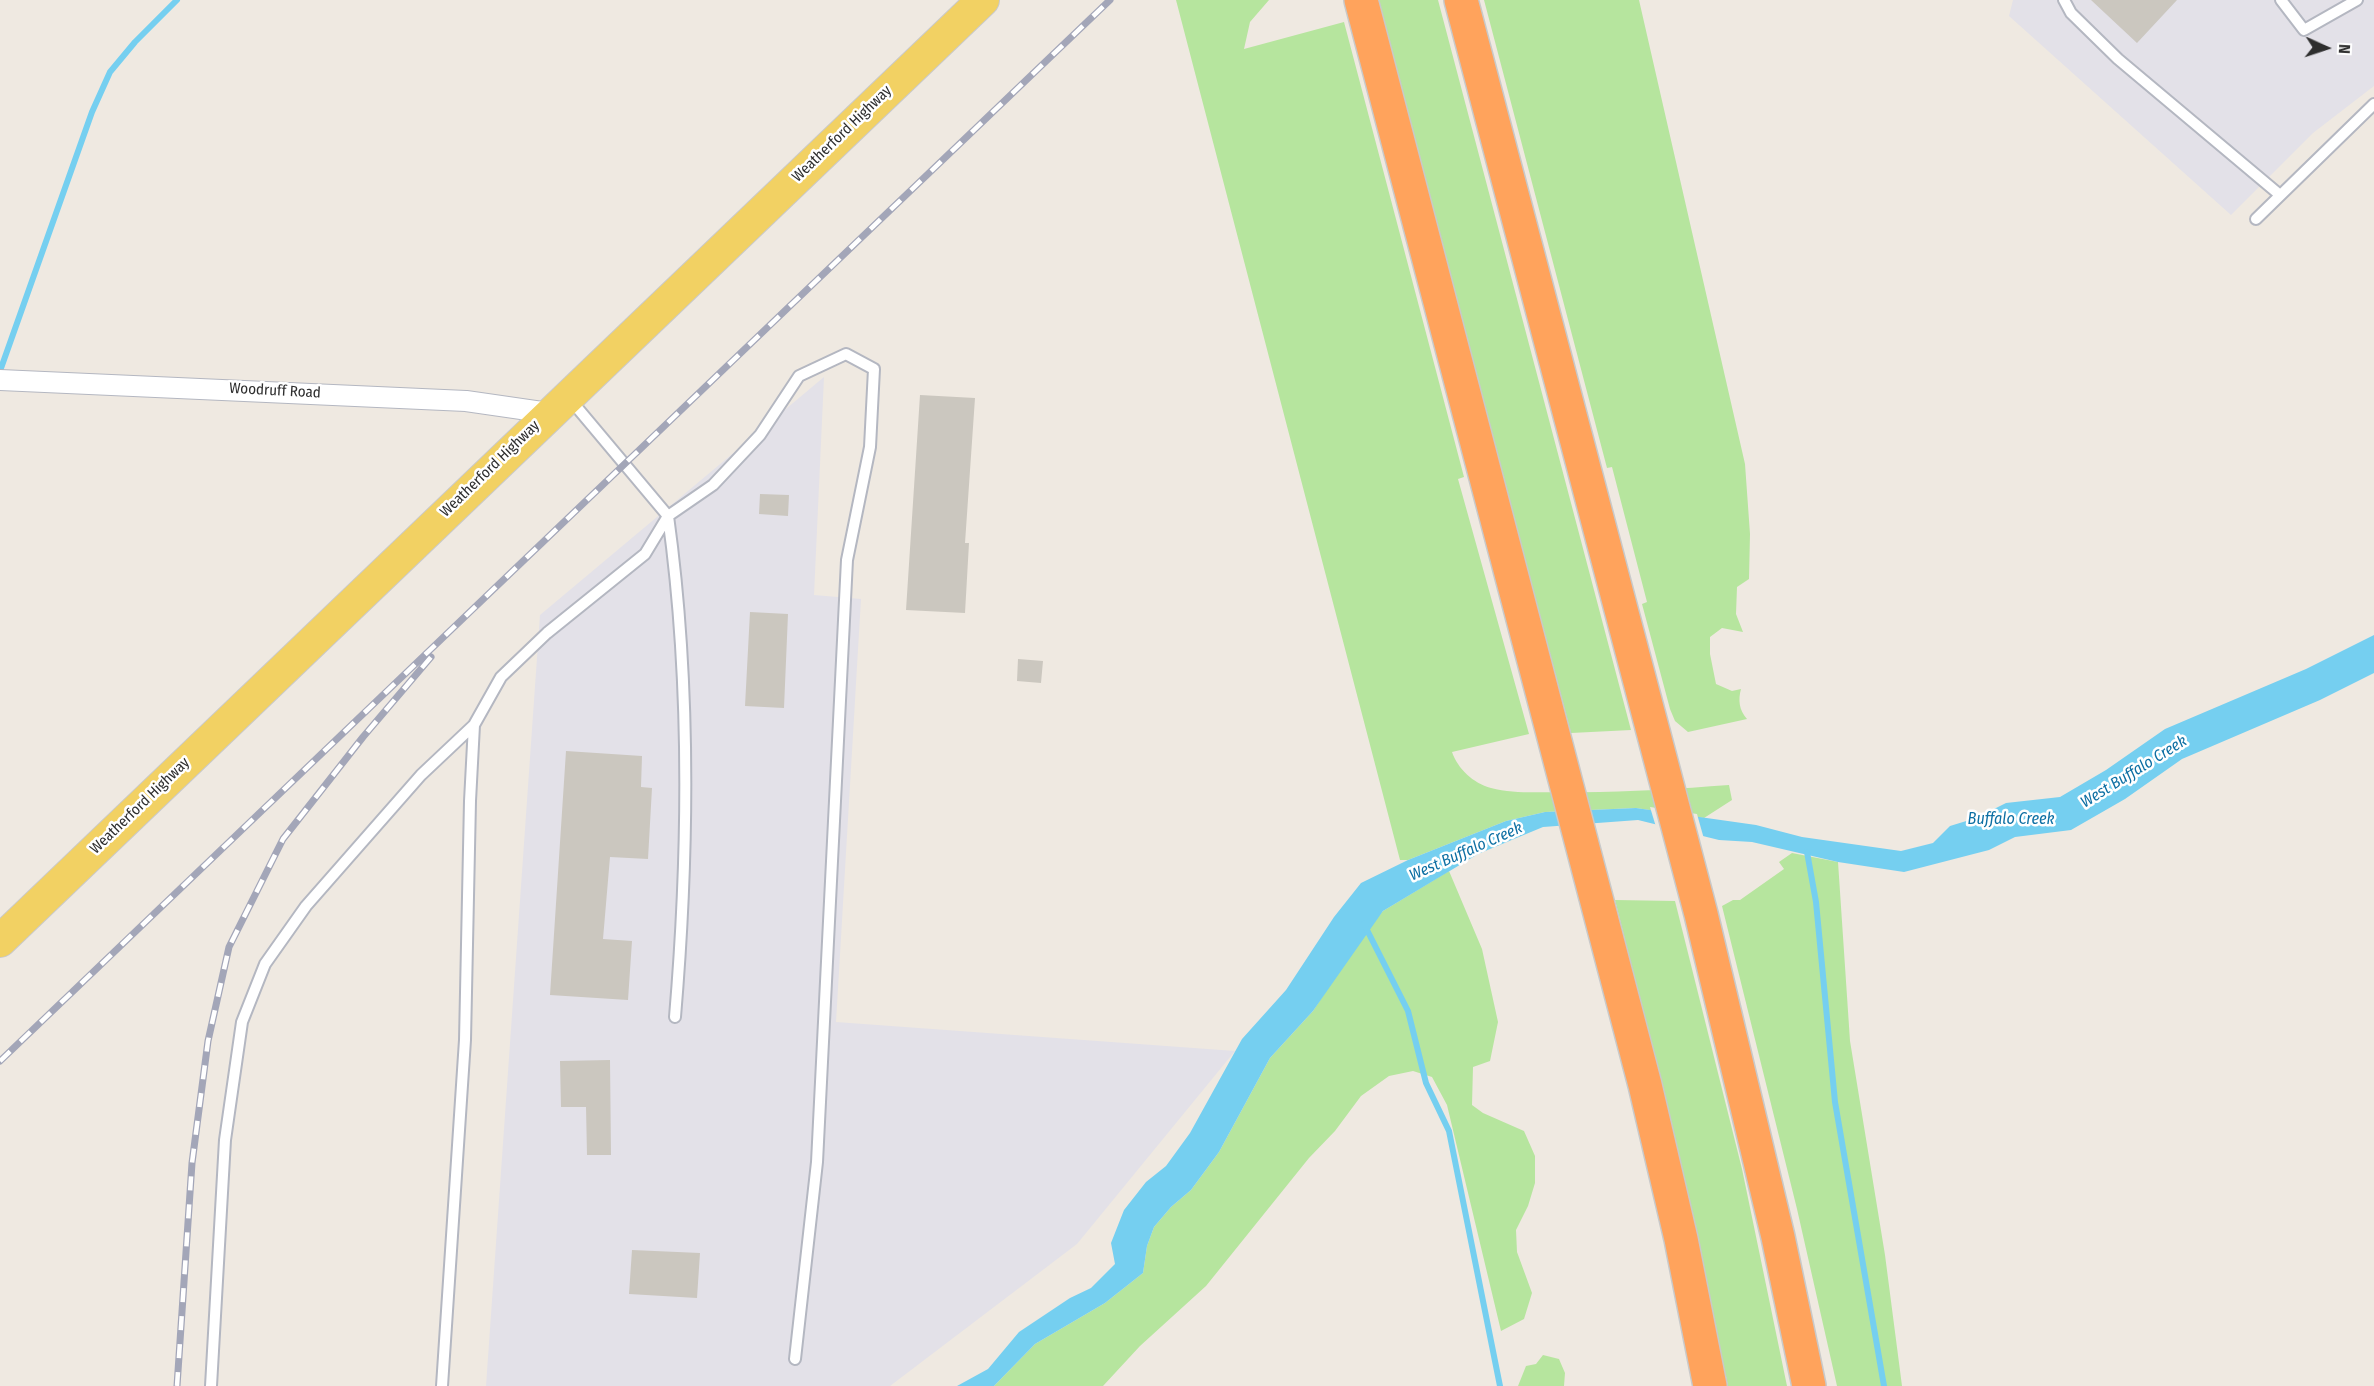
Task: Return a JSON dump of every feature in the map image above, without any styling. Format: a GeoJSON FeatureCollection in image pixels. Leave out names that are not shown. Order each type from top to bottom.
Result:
{"type":"FeatureCollection","features":[{"type":"Feature","properties":{"kind":"highway"},"geometry":{"type":"LineString","coordinates":[[1360,0],[1596,891],[1647,1096],[1710,1386]]}},
{"type":"Feature","properties":{"kind":"highway"},"geometry":{"type":"LineString","coordinates":[[1461,0],[1701,914],[1776,1226],[1809,1386]]}},
{"type":"Feature","properties":{"kind":"main road","name":"Weatherford Highway"},"geometry":{"type":"LineString","coordinates":[[0,941],[983,0]]}},
{"type":"Feature","properties":{"kind":"street","name":"Woodruff Road"},"geometry":{"type":"LineString","coordinates":[[0,380],[558,405]]}},
{"type":"Feature","properties":{"kind":"lane"},"geometry":{"type":"LineString","coordinates":[[2064,0],[2071,13],[2118,58],[2280,195]]}},
{"type":"Feature","properties":{"kind":"lane"},"geometry":{"type":"LineString","coordinates":[[2280,0],[2304,30],[2357,0]]}},
{"type":"Feature","properties":{"kind":"lane"},"geometry":{"type":"LineString","coordinates":[[2256,219],[2374,104]]}},
{"type":"Feature","properties":{"kind":"lane"},"geometry":{"type":"LineString","coordinates":[[211,1386],[225,1140],[243,1022],[265,964],[306,906],[421,775],[474,725],[501,677],[547,633],[645,554],[668,516],[713,485],[760,435],[799,376],[846,354],[874,369],[870,447],[847,560],[817,1162],[795,1359]]}},
{"type":"Feature","properties":{"kind":"lane"},"geometry":{"type":"LineString","coordinates":[[558,405],[668,516],[679,589],[685,737],[684,913],[675,1017]]}},
{"type":"Feature","properties":{"kind":"lane"},"geometry":{"type":"LineString","coordinates":[[442,1386],[465,1040],[470,801],[474,725]]}},
{"type":"Feature","properties":{"kind":"shaded area"},"geometry":{"type":"Polygon","coordinates":[[[2013,0],[2374,0],[2374,86],[2313,133],[2231,215],[2009,16],[2013,0]]]}},
{"type":"Feature","properties":{"kind":"shaded area"},"geometry":{"type":"Polygon","coordinates":[[[824,377],[814,595],[861,599],[836,1022],[1235,1051],[1077,1244],[890,1386],[486,1386],[540,615],[824,377]]]}},
{"type":"Feature","properties":{"kind":"green space"},"geometry":{"type":"Polygon","coordinates":[[[1176,0],[1269,0],[1250,22],[1244,49],[1344,22],[1464,477],[1458,479],[1529,734],[1452,752],[1458,764],[1478,783],[1509,791],[1605,792],[1729,785],[1732,800],[1704,818],[1636,808],[1545,812],[1506,821],[1408,860],[1400,860],[1176,0]]]}},
{"type":"Feature","properties":{"kind":"green space"},"geometry":{"type":"Polygon","coordinates":[[[1377,0],[1438,0],[1631,730],[1571,733],[1377,0]]]}},
{"type":"Feature","properties":{"kind":"green space"},"geometry":{"type":"Polygon","coordinates":[[[1484,0],[1639,0],[1745,464],[1750,534],[1749,579],[1737,587],[1736,614],[1743,632],[1722,628],[1710,637],[1710,654],[1716,684],[1732,691],[1741,689],[1740,705],[1747,719],[1688,732],[1675,721],[1670,709],[1642,604],[1647,602],[1612,467],[1607,468],[1484,0]]]}},
{"type":"Feature","properties":{"kind":"green space"},"geometry":{"type":"Polygon","coordinates":[[[1792,853],[1838,862],[1850,1041],[1885,1255],[1902,1386],[1837,1386],[1797,1209],[1722,906],[1733,900],[1740,900],[1784,869],[1779,862],[1792,853]]]}},
{"type":"Feature","properties":{"kind":"green space"},"geometry":{"type":"Polygon","coordinates":[[[1449,871],[1482,949],[1498,1022],[1490,1061],[1473,1067],[1472,1105],[1483,1113],[1524,1131],[1535,1156],[1535,1183],[1528,1206],[1516,1230],[1517,1252],[1532,1293],[1524,1319],[1501,1331],[1447,1105],[1432,1077],[1413,1071],[1389,1076],[1361,1096],[1335,1131],[1309,1158],[1206,1286],[1140,1346],[1103,1386],[994,1386],[1035,1344],[1105,1303],[1143,1273],[1147,1246],[1154,1227],[1171,1207],[1191,1190],[1219,1152],[1270,1058],[1313,1011],[1361,937],[1383,911],[1449,871]]]}},
{"type":"Feature","properties":{"kind":"green space"},"geometry":{"type":"Polygon","coordinates":[[[1615,900],[1675,901],[1742,1169],[1787,1386],[1728,1386],[1670,1119],[1615,900]]]}},
{"type":"Feature","properties":{"kind":"green space"},"geometry":{"type":"Polygon","coordinates":[[[1543,1355],[1559,1359],[1565,1373],[1564,1386],[1518,1386],[1526,1366],[1536,1364],[1543,1355]]]}},
{"type":"Feature","properties":{"kind":"water","name":"Buffalo Creek"},"geometry":{"type":"Polygon","coordinates":[[[2374,635],[2374,673],[2320,700],[2182,759],[2125,799],[2071,830],[2015,837],[1989,850],[1904,872],[1838,862],[1752,842],[1719,840],[1638,820],[1543,827],[1478,854],[1383,911],[1313,1011],[1270,1058],[1219,1152],[1191,1190],[1171,1207],[1154,1227],[1147,1246],[1143,1273],[1105,1303],[1035,1344],[994,1386],[957,1386],[988,1369],[1019,1332],[1070,1298],[1091,1288],[1115,1264],[1111,1243],[1124,1210],[1146,1182],[1166,1166],[1190,1133],[1242,1039],[1286,990],[1334,917],[1361,883],[1408,860],[1506,821],[1545,812],[1636,808],[1756,825],[1802,837],[1901,851],[1933,843],[1950,826],[1976,818],[2006,803],[2060,797],[2106,770],[2165,729],[2306,669],[2374,635]]]}},
{"type":"Feature","properties":{"kind":"pier"},"geometry":{"type":"Polygon","coordinates":[[[1650,807],[1697,814],[1704,839],[1656,827],[1650,807]]]}},
{"type":"Feature","properties":{"kind":"building"},"geometry":{"type":"Polygon","coordinates":[[[2091,0],[2177,0],[2137,43],[2091,0]]]}},
{"type":"Feature","properties":{"kind":"building"},"geometry":{"type":"Polygon","coordinates":[[[920,395],[975,398],[965,543],[969,543],[965,613],[906,610],[920,395]]]}},
{"type":"Feature","properties":{"kind":"building"},"geometry":{"type":"Polygon","coordinates":[[[760,494],[789,495],[788,516],[759,514],[760,494]]]}},
{"type":"Feature","properties":{"kind":"building"},"geometry":{"type":"Polygon","coordinates":[[[750,612],[788,614],[784,708],[745,706],[750,612]]]}},
{"type":"Feature","properties":{"kind":"building"},"geometry":{"type":"Polygon","coordinates":[[[1018,659],[1043,661],[1041,683],[1017,681],[1018,659]]]}},
{"type":"Feature","properties":{"kind":"building"},"geometry":{"type":"Polygon","coordinates":[[[566,751],[642,756],[641,787],[652,788],[648,859],[610,857],[603,939],[632,941],[628,1000],[550,995],[566,751]]]}},
{"type":"Feature","properties":{"kind":"building"},"geometry":{"type":"Polygon","coordinates":[[[610,1060],[611,1155],[587,1155],[586,1107],[561,1107],[560,1061],[610,1060]]]}},
{"type":"Feature","properties":{"kind":"building"},"geometry":{"type":"Polygon","coordinates":[[[632,1250],[700,1253],[697,1298],[629,1294],[632,1250]]]}},
{"type":"Feature","properties":{"kind":"waterway"},"geometry":{"type":"LineString","coordinates":[[0,371],[92,112],[110,72],[135,42],[177,0]]}},
{"type":"Feature","properties":{"kind":"waterway"},"geometry":{"type":"LineString","coordinates":[[1807,852],[1816,902],[1835,1102],[1884,1386]]}},
{"type":"Feature","properties":{"kind":"waterway"},"geometry":{"type":"LineString","coordinates":[[1364,924],[1408,1011],[1426,1083],[1449,1131],[1500,1386]]}},
{"type":"Feature","properties":{"kind":"railway"},"geometry":{"type":"LineString","coordinates":[[0,1061],[1110,0]]}},
{"type":"Feature","properties":{"kind":"railway"},"geometry":{"type":"LineString","coordinates":[[177,1386],[192,1163],[208,1041],[229,947],[283,839],[363,737],[431,657]]}},
{"type":"Feature","properties":{"kind":"water label","name":"West Buffalo Creek"},"geometry":{"type":"Point","coordinates":[2134,772]}},
{"type":"Feature","properties":{"kind":"water label","name":"West Buffalo Creek"},"geometry":{"type":"Point","coordinates":[1466,852]}}]}
